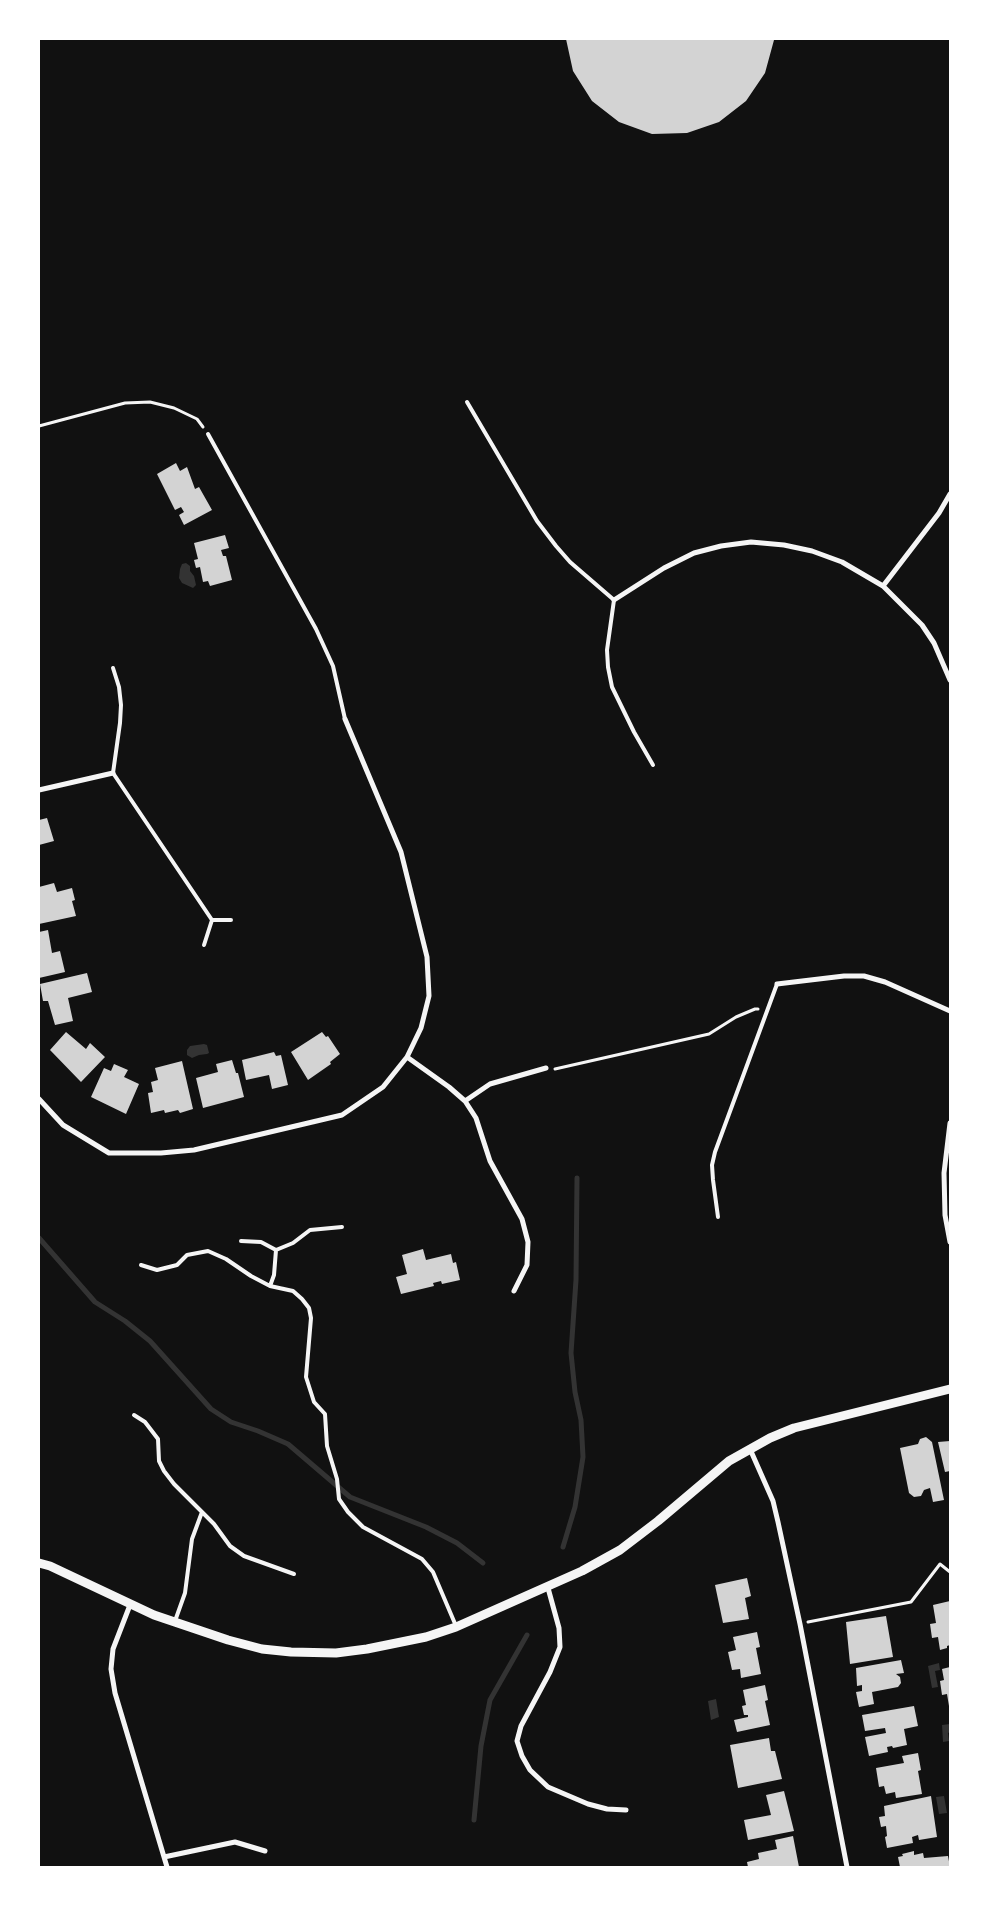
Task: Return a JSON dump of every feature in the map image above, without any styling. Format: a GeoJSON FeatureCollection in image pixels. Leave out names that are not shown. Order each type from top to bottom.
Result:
{"type":"FeatureCollection","features":[{"type":"Feature","properties":{"kind":"street"},"geometry":{"type":"LineString","coordinates":[[883,586],[939,513],[950,494]]}},
{"type":"Feature","properties":{"kind":"street"},"geometry":{"type":"LineString","coordinates":[[614,600],[664,568],[694,553],[721,546],[751,542],[784,545],[812,551],[842,562],[883,586],[926,631],[934,643],[950,680]]}},
{"type":"Feature","properties":{"kind":"street"},"geometry":{"type":"LineString","coordinates":[[39,1099],[62,1125],[109,1153],[160,1153],[194,1150],[342,1115],[383,1088],[407,1057],[422,1028],[429,996],[427,957],[401,852],[345,719]]}},
{"type":"Feature","properties":{"kind":"street"},"geometry":{"type":"LineString","coordinates":[[39,790],[113,773]]}},
{"type":"Feature","properties":{"kind":"street"},"geometry":{"type":"LineString","coordinates":[[776,984],[844,976],[864,976],[885,982],[950,1012]]}},
{"type":"Feature","properties":{"kind":"street"},"geometry":{"type":"LineString","coordinates":[[407,1057],[465,1101],[476,1118],[490,1161],[522,1219],[528,1242],[526,1265],[514,1291]]}},
{"type":"Feature","properties":{"kind":"street"},"geometry":{"type":"LineString","coordinates":[[465,1101],[490,1084],[546,1068]]}},
{"type":"Feature","properties":{"kind":"street"},"geometry":{"type":"LineString","coordinates":[[950,1122],[944,1173],[946,1215],[950,1242]]}},
{"type":"Feature","properties":{"kind":"street"},"geometry":{"type":"LineString","coordinates":[[39,1563],[50,1566],[130,1605],[175,1623],[262,1649],[314,1654],[367,1649],[426,1637],[456,1628],[548,1588],[620,1550],[658,1522],[728,1461],[770,1438],[794,1428],[950,1389]]}},
{"type":"Feature","properties":{"kind":"street"},"geometry":{"type":"LineString","coordinates":[[750,1449],[773,1501],[800,1624],[847,1867]]}},
{"type":"Feature","properties":{"kind":"street"},"geometry":{"type":"LineString","coordinates":[[548,1588],[559,1628],[560,1646],[550,1672],[521,1726],[517,1741],[522,1756],[530,1770],[548,1787],[588,1804],[607,1809],[626,1810]]}},
{"type":"Feature","properties":{"kind":"street"},"geometry":{"type":"LineString","coordinates":[[130,1605],[113,1649],[111,1670],[115,1693],[167,1867]]}},
{"type":"Feature","properties":{"kind":"street"},"geometry":{"type":"LineString","coordinates":[[164,1857],[235,1842],[265,1851]]}},
{"type":"Feature","properties":{"kind":"lane"},"geometry":{"type":"LineString","coordinates":[[467,402],[537,521],[570,562],[614,600],[607,650],[612,687],[653,765]]}},
{"type":"Feature","properties":{"kind":"lane"},"geometry":{"type":"LineString","coordinates":[[208,434],[316,629],[333,666],[345,719]]}},
{"type":"Feature","properties":{"kind":"lane"},"geometry":{"type":"LineString","coordinates":[[113,668],[119,687],[121,705],[113,773],[212,920]]}},
{"type":"Feature","properties":{"kind":"lane"},"geometry":{"type":"LineString","coordinates":[[212,920],[232,920]]}},
{"type":"Feature","properties":{"kind":"lane"},"geometry":{"type":"LineString","coordinates":[[204,945],[212,920]]}},
{"type":"Feature","properties":{"kind":"lane"},"geometry":{"type":"LineString","coordinates":[[718,1218],[712,1165],[715,1152],[776,984]]}},
{"type":"Feature","properties":{"kind":"lane"},"geometry":{"type":"LineString","coordinates":[[276,1250],[293,1243],[310,1230],[342,1227]]}},
{"type":"Feature","properties":{"kind":"lane"},"geometry":{"type":"LineString","coordinates":[[241,1241],[261,1242],[276,1250]]}},
{"type":"Feature","properties":{"kind":"lane"},"geometry":{"type":"LineString","coordinates":[[270,1286],[274,1276],[276,1250]]}},
{"type":"Feature","properties":{"kind":"lane"},"geometry":{"type":"LineString","coordinates":[[140,1265],[157,1270],[177,1265],[187,1255],[208,1251],[221,1256],[270,1286],[293,1291],[302,1299],[309,1308],[311,1318],[306,1377],[314,1402],[324,1414],[327,1446],[337,1479],[340,1499],[348,1512],[363,1527],[422,1559],[433,1572],[456,1628]]}},
{"type":"Feature","properties":{"kind":"lane"},"geometry":{"type":"LineString","coordinates":[[134,1415],[145,1422],[158,1439],[159,1460],[164,1471],[214,1524],[230,1546],[244,1556],[294,1574]]}},
{"type":"Feature","properties":{"kind":"lane"},"geometry":{"type":"LineString","coordinates":[[175,1623],[185,1593],[192,1539],[202,1512]]}},
{"type":"Feature","properties":{"kind":"path"},"geometry":{"type":"LineString","coordinates":[[39,426],[126,403],[150,402],[174,408],[197,419],[208,434]]}},
{"type":"Feature","properties":{"kind":"path"},"geometry":{"type":"LineString","coordinates":[[546,1068],[559,1069],[709,1034],[755,1008],[766,1010]]}},
{"type":"Feature","properties":{"kind":"path"},"geometry":{"type":"LineString","coordinates":[[800,1624],[911,1602],[940,1564],[950,1572]]}},
{"type":"Feature","properties":{"kind":"shaded area"},"geometry":{"type":"Polygon","coordinates":[[[186,563],[190,566],[190,571],[194,576],[196,585],[193,588],[182,583],[179,578],[182,564],[186,563]]]}},
{"type":"Feature","properties":{"kind":"shaded area"},"geometry":{"type":"Polygon","coordinates":[[[207,1045],[209,1053],[192,1058],[187,1055],[187,1050],[190,1046],[207,1045]]]}},
{"type":"Feature","properties":{"kind":"shaded area"},"geometry":{"type":"Polygon","coordinates":[[[939,1663],[940,1670],[935,1671],[938,1687],[932,1688],[928,1666],[939,1663]]]}},
{"type":"Feature","properties":{"kind":"shaded area"},"geometry":{"type":"Polygon","coordinates":[[[716,1699],[719,1717],[711,1720],[708,1701],[716,1699]]]}},
{"type":"Feature","properties":{"kind":"shaded area"},"geometry":{"type":"Polygon","coordinates":[[[950,1724],[949,1741],[943,1742],[942,1725],[950,1724]]]}},
{"type":"Feature","properties":{"kind":"shaded area"},"geometry":{"type":"Polygon","coordinates":[[[944,1796],[947,1813],[939,1814],[936,1797],[944,1796]]]}},
{"type":"Feature","properties":{"kind":"building"},"geometry":{"type":"Polygon","coordinates":[[[566,39],[774,40],[765,73],[746,101],[719,122],[687,133],[652,134],[619,122],[592,101],[573,71],[566,39]]]}},
{"type":"Feature","properties":{"kind":"building"},"geometry":{"type":"Polygon","coordinates":[[[176,463],[180,471],[187,467],[195,489],[199,487],[212,510],[184,525],[179,515],[184,512],[181,507],[175,510],[157,474],[176,463]]]}},
{"type":"Feature","properties":{"kind":"building"},"geometry":{"type":"Polygon","coordinates":[[[225,535],[229,548],[221,550],[223,556],[226,556],[232,580],[210,586],[208,581],[203,582],[200,567],[196,568],[194,560],[198,559],[194,543],[225,535]]]}},
{"type":"Feature","properties":{"kind":"building"},"geometry":{"type":"Polygon","coordinates":[[[47,818],[54,841],[39,845],[39,820],[47,818]]]}},
{"type":"Feature","properties":{"kind":"building"},"geometry":{"type":"Polygon","coordinates":[[[54,883],[57,892],[72,888],[75,900],[72,901],[76,916],[39,924],[39,887],[54,883]]]}},
{"type":"Feature","properties":{"kind":"building"},"geometry":{"type":"Polygon","coordinates":[[[48,930],[52,953],[60,951],[65,972],[39,978],[39,932],[48,930]]]}},
{"type":"Feature","properties":{"kind":"building"},"geometry":{"type":"Polygon","coordinates":[[[87,973],[92,992],[68,998],[73,1021],[55,1025],[48,1001],[43,1001],[40,984],[87,973]]]}},
{"type":"Feature","properties":{"kind":"building"},"geometry":{"type":"Polygon","coordinates":[[[66,1032],[86,1049],[90,1043],[105,1057],[81,1082],[50,1050],[66,1032]]]}},
{"type":"Feature","properties":{"kind":"building"},"geometry":{"type":"Polygon","coordinates":[[[322,1032],[326,1037],[328,1036],[340,1054],[330,1062],[331,1064],[308,1080],[291,1052],[322,1032]]]}},
{"type":"Feature","properties":{"kind":"building"},"geometry":{"type":"Polygon","coordinates":[[[274,1052],[276,1056],[281,1055],[288,1085],[272,1089],[269,1075],[246,1080],[242,1060],[274,1052]]]}},
{"type":"Feature","properties":{"kind":"building"},"geometry":{"type":"Polygon","coordinates":[[[232,1060],[236,1073],[238,1073],[244,1097],[203,1108],[196,1078],[218,1072],[216,1064],[232,1060]]]}},
{"type":"Feature","properties":{"kind":"building"},"geometry":{"type":"Polygon","coordinates":[[[182,1061],[193,1109],[180,1113],[178,1110],[165,1113],[164,1110],[151,1113],[148,1093],[153,1092],[151,1082],[158,1080],[155,1068],[182,1061]]]}},
{"type":"Feature","properties":{"kind":"building"},"geometry":{"type":"Polygon","coordinates":[[[114,1064],[128,1070],[124,1077],[139,1084],[126,1114],[91,1097],[104,1068],[111,1071],[114,1064]]]}},
{"type":"Feature","properties":{"kind":"building"},"geometry":{"type":"Polygon","coordinates":[[[423,1249],[426,1260],[451,1254],[453,1263],[456,1262],[460,1280],[442,1284],[441,1281],[433,1283],[434,1286],[401,1294],[396,1277],[407,1274],[402,1255],[423,1249]]]}},
{"type":"Feature","properties":{"kind":"building"},"geometry":{"type":"Polygon","coordinates":[[[926,1437],[932,1442],[944,1500],[933,1502],[930,1488],[924,1490],[921,1496],[914,1497],[909,1493],[900,1448],[918,1444],[920,1439],[926,1437]]]}},
{"type":"Feature","properties":{"kind":"building"},"geometry":{"type":"Polygon","coordinates":[[[950,1441],[950,1471],[945,1472],[938,1442],[950,1441]]]}},
{"type":"Feature","properties":{"kind":"building"},"geometry":{"type":"Polygon","coordinates":[[[747,1578],[751,1596],[745,1598],[749,1619],[723,1623],[715,1585],[747,1578]]]}},
{"type":"Feature","properties":{"kind":"building"},"geometry":{"type":"Polygon","coordinates":[[[950,1601],[950,1645],[940,1650],[938,1637],[932,1638],[930,1624],[936,1623],[933,1605],[950,1601]]]}},
{"type":"Feature","properties":{"kind":"building"},"geometry":{"type":"Polygon","coordinates":[[[886,1616],[893,1657],[850,1664],[846,1622],[886,1616]]]}},
{"type":"Feature","properties":{"kind":"building"},"geometry":{"type":"Polygon","coordinates":[[[757,1632],[760,1647],[756,1648],[761,1674],[741,1678],[740,1669],[732,1670],[728,1652],[736,1650],[733,1637],[757,1632]]]}},
{"type":"Feature","properties":{"kind":"building"},"geometry":{"type":"Polygon","coordinates":[[[901,1660],[904,1673],[896,1674],[900,1677],[901,1683],[898,1687],[872,1692],[874,1704],[859,1707],[856,1692],[862,1691],[862,1685],[857,1686],[856,1668],[901,1660]]]}},
{"type":"Feature","properties":{"kind":"building"},"geometry":{"type":"Polygon","coordinates":[[[950,1667],[949,1706],[947,1694],[942,1695],[940,1681],[944,1680],[942,1669],[950,1667]]]}},
{"type":"Feature","properties":{"kind":"building"},"geometry":{"type":"Polygon","coordinates":[[[765,1685],[768,1700],[765,1701],[770,1725],[737,1732],[734,1720],[748,1717],[748,1715],[744,1715],[742,1706],[746,1705],[743,1690],[765,1685]]]}},
{"type":"Feature","properties":{"kind":"building"},"geometry":{"type":"Polygon","coordinates":[[[914,1706],[918,1726],[904,1729],[907,1745],[893,1748],[892,1746],[887,1747],[888,1752],[869,1756],[865,1737],[886,1733],[885,1728],[865,1731],[862,1715],[914,1706]]]}},
{"type":"Feature","properties":{"kind":"building"},"geometry":{"type":"Polygon","coordinates":[[[769,1738],[771,1751],[775,1751],[782,1779],[738,1788],[730,1745],[769,1738]]]}},
{"type":"Feature","properties":{"kind":"building"},"geometry":{"type":"Polygon","coordinates":[[[918,1753],[921,1770],[918,1771],[922,1794],[896,1798],[895,1792],[886,1794],[884,1786],[879,1787],[876,1768],[904,1763],[902,1756],[918,1753]]]}},
{"type":"Feature","properties":{"kind":"building"},"geometry":{"type":"Polygon","coordinates":[[[784,1791],[794,1831],[748,1840],[744,1820],[771,1815],[766,1795],[784,1791]]]}},
{"type":"Feature","properties":{"kind":"building"},"geometry":{"type":"Polygon","coordinates":[[[931,1796],[937,1837],[919,1840],[918,1835],[912,1837],[913,1843],[887,1848],[886,1826],[881,1827],[879,1817],[885,1816],[884,1806],[931,1796]]]}},
{"type":"Feature","properties":{"kind":"building"},"geometry":{"type":"Polygon","coordinates":[[[793,1836],[799,1867],[748,1867],[747,1862],[759,1859],[758,1853],[777,1849],[775,1840],[793,1836]]]}},
{"type":"Feature","properties":{"kind":"building"},"geometry":{"type":"Polygon","coordinates":[[[914,1851],[914,1855],[923,1853],[924,1858],[948,1856],[950,1867],[900,1867],[898,1857],[914,1851]]]}},
{"type":"Feature","properties":{"kind":"waterway"},"geometry":{"type":"LineString","coordinates":[[563,1547],[575,1507],[583,1457],[581,1420],[575,1392],[571,1353],[576,1280],[577,1178]]}},
{"type":"Feature","properties":{"kind":"waterway"},"geometry":{"type":"LineString","coordinates":[[39,1238],[95,1302],[125,1321],[150,1341],[211,1409],[231,1422],[288,1444],[350,1497],[426,1527],[457,1543],[483,1563]]}},
{"type":"Feature","properties":{"kind":"waterway"},"geometry":{"type":"LineString","coordinates":[[474,1820],[481,1746],[490,1700],[527,1635]]}}]}
